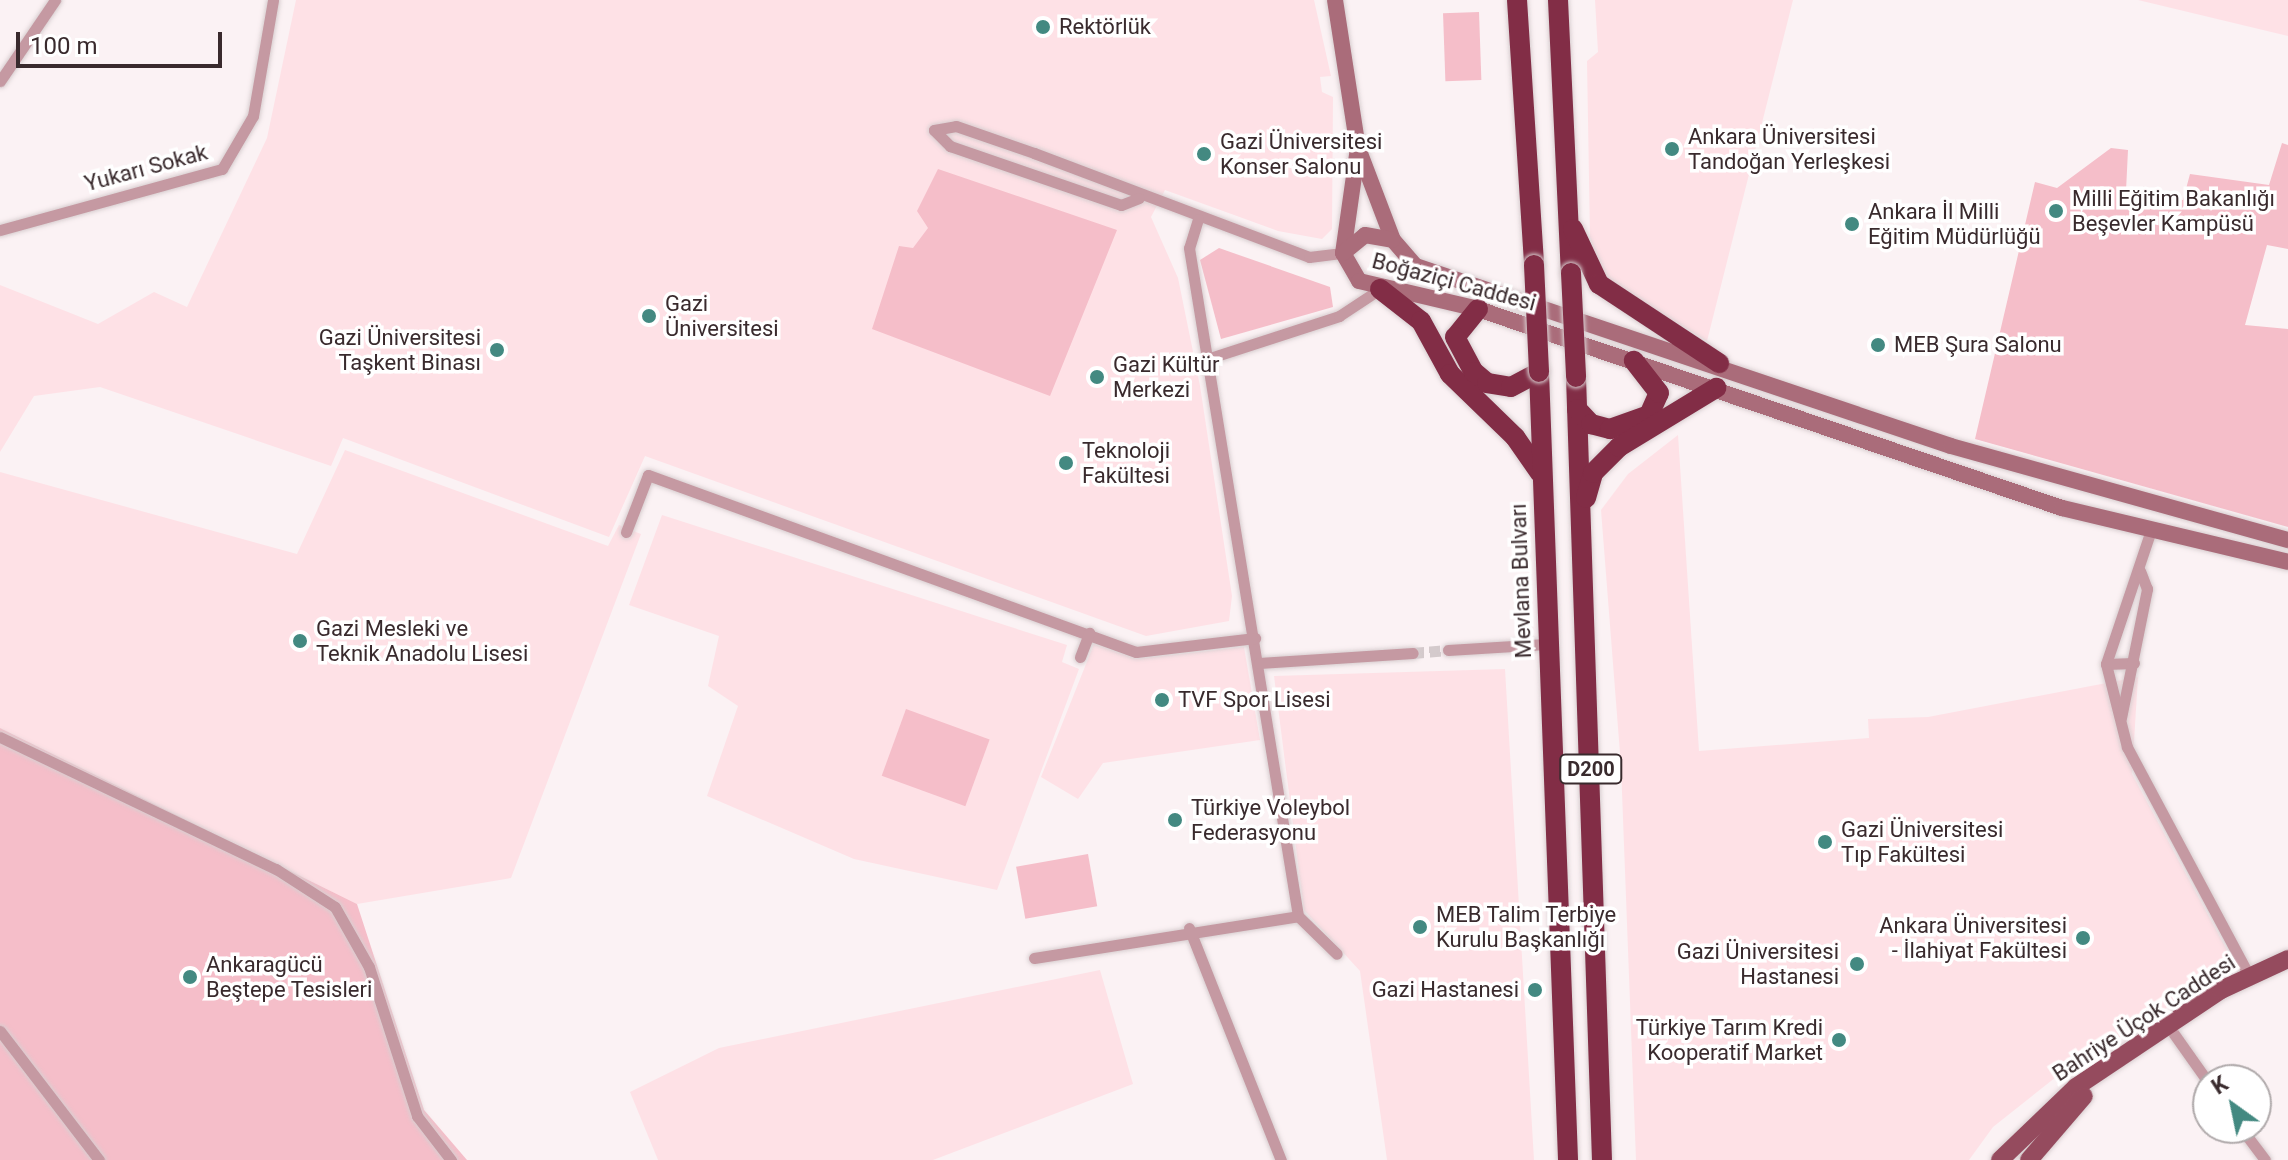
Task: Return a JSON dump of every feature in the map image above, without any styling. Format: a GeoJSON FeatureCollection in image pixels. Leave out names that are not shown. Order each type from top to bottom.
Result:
{"type":"FeatureCollection","features":[{"type":"Feature","properties":{"kind":"highway","name":"Mevlana Bulvarı"},"geometry":{"type":"LineString","coordinates":[[1517,0],[1539,372],[1561,1107],[1568,1160]]}},
{"type":"Feature","properties":{"kind":"highway","name":"D200"},"geometry":{"type":"LineString","coordinates":[[1558,0],[1564,206],[1576,377],[1602,1160]]}},
{"type":"Feature","properties":{"kind":"highway"},"geometry":{"type":"LineString","coordinates":[[1564,206],[1599,284],[1719,363]]}},
{"type":"Feature","properties":{"kind":"highway"},"geometry":{"type":"LineString","coordinates":[[1380,289],[1421,321],[1450,374],[1515,437],[1541,475]]}},
{"type":"Feature","properties":{"kind":"highway"},"geometry":{"type":"LineString","coordinates":[[1478,309],[1455,337],[1474,372],[1511,387],[1539,372]]}},
{"type":"Feature","properties":{"kind":"highway"},"geometry":{"type":"LineString","coordinates":[[1577,409],[1591,424],[1610,429],[1649,415],[1659,393],[1634,361]]}},
{"type":"Feature","properties":{"kind":"highway"},"geometry":{"type":"LineString","coordinates":[[1581,514],[1593,473],[1619,447],[1716,388]]}},
{"type":"Feature","properties":{"kind":"highway","name":"D200"},"geometry":{"type":"LineString","coordinates":[[1555,1160],[1561,1107]]}},
{"type":"Feature","properties":{"kind":"main road"},"geometry":{"type":"LineString","coordinates":[[1335,0],[1358,148],[1393,240]]}},
{"type":"Feature","properties":{"kind":"main road"},"geometry":{"type":"LineString","coordinates":[[1343,253],[1358,148]]}},
{"type":"Feature","properties":{"kind":"main road","name":"Boğaziçi Caddesi"},"geometry":{"type":"LineString","coordinates":[[2288,540],[1951,446],[1719,363],[1416,266],[1393,240],[1365,235],[1343,253],[1348,270],[1380,289],[1478,309],[1716,388],[1910,460],[2150,533],[2288,562]]}},
{"type":"Feature","properties":{"kind":"main road","name":"Bahriye Üçok Caddesi"},"geometry":{"type":"LineString","coordinates":[[2000,1160],[2076,1087],[2250,977],[2288,959]]}},
{"type":"Feature","properties":{"kind":"main road","name":"Bahriye Üçok Caddesi"},"geometry":{"type":"LineString","coordinates":[[2029,1160],[2074,1103],[2223,1001],[2288,973]]}},
{"type":"Feature","properties":{"kind":"street"},"geometry":{"type":"LineString","coordinates":[[0,81],[55,0]]}},
{"type":"Feature","properties":{"kind":"street","name":"Yukarı Sokak"},"geometry":{"type":"LineString","coordinates":[[0,230],[222,169],[253,116],[273,0]]}},
{"type":"Feature","properties":{"kind":"street"},"geometry":{"type":"LineString","coordinates":[[1139,198],[1121,205],[950,146],[934,130],[956,126],[1129,185],[1139,198],[1309,257],[1343,253]]}},
{"type":"Feature","properties":{"kind":"street"},"geometry":{"type":"LineString","coordinates":[[1198,219],[1189,248],[1210,358],[1298,916],[1337,954]]}},
{"type":"Feature","properties":{"kind":"street"},"geometry":{"type":"LineString","coordinates":[[1210,358],[1339,316],[1380,289]]}},
{"type":"Feature","properties":{"kind":"street"},"geometry":{"type":"LineString","coordinates":[[626,532],[648,475],[1136,652],[1255,638]]}},
{"type":"Feature","properties":{"kind":"street"},"geometry":{"type":"LineString","coordinates":[[2150,533],[2140,571],[2106,664],[2127,747],[2250,977]]}},
{"type":"Feature","properties":{"kind":"street"},"geometry":{"type":"LineString","coordinates":[[2120,721],[2147,589],[2140,571]]}},
{"type":"Feature","properties":{"kind":"street"},"geometry":{"type":"LineString","coordinates":[[1080,657],[1089,633]]}},
{"type":"Feature","properties":{"kind":"street"},"geometry":{"type":"LineString","coordinates":[[1448,650],[1546,644]]}},
{"type":"Feature","properties":{"kind":"street"},"geometry":{"type":"LineString","coordinates":[[1259,663],[1413,653]]}},
{"type":"Feature","properties":{"kind":"street"},"geometry":{"type":"LineString","coordinates":[[2106,664],[2134,663]]}},
{"type":"Feature","properties":{"kind":"street"},"geometry":{"type":"LineString","coordinates":[[0,737],[276,869],[335,907],[369,967],[417,1116],[451,1160]]}},
{"type":"Feature","properties":{"kind":"street"},"geometry":{"type":"LineString","coordinates":[[1034,958],[1189,928],[1298,916]]}},
{"type":"Feature","properties":{"kind":"street"},"geometry":{"type":"LineString","coordinates":[[1189,928],[1281,1160]]}},
{"type":"Feature","properties":{"kind":"street"},"geometry":{"type":"LineString","coordinates":[[0,1031],[99,1160]]}},
{"type":"Feature","properties":{"kind":"street"},"geometry":{"type":"LineString","coordinates":[[2174,1034],[2195,1064]]}},
{"type":"Feature","properties":{"kind":"shaded area","name":"Gazi Üniversitesi"},"geometry":{"type":"Polygon","coordinates":[[[296,0],[1314,0],[1331,76],[1320,77],[1322,92],[1333,97],[1332,229],[1322,239],[1278,231],[1165,190],[1151,217],[1178,278],[1200,386],[1232,596],[1229,621],[1146,636],[645,456],[609,537],[343,438],[331,466],[100,387],[34,396],[0,452],[0,285],[98,324],[154,292],[187,307],[267,138],[296,0]]]}},
{"type":"Feature","properties":{"kind":"shaded area","name":"Ankara Üniversitesi Tandoğan Yerleşkesi"},"geometry":{"type":"Polygon","coordinates":[[[1595,0],[1793,0],[1707,341],[1603,278],[1590,237],[1587,61],[1598,52],[1595,0]]]}},
{"type":"Feature","properties":{"kind":"shaded area"},"geometry":{"type":"Polygon","coordinates":[[[2138,0],[2288,0],[2288,36],[2138,0]]]}},
{"type":"Feature","properties":{"kind":"shaded area"},"geometry":{"type":"Polygon","coordinates":[[[1479,12],[1481,80],[1445,81],[1443,13],[1479,12]]]}},
{"type":"Feature","properties":{"kind":"shaded area"},"geometry":{"type":"Polygon","coordinates":[[[2282,143],[2288,145],[2288,249],[2267,245],[2245,325],[2288,329],[2288,527],[1975,439],[2035,182],[2057,188],[2111,148],[2128,150],[2126,191],[2183,200],[2190,174],[2269,185],[2282,143]]]}},
{"type":"Feature","properties":{"kind":"shaded area"},"geometry":{"type":"Polygon","coordinates":[[[938,169],[1117,230],[1050,396],[872,329],[899,246],[913,248],[928,228],[917,211],[938,169]]]}},
{"type":"Feature","properties":{"kind":"shaded area"},"geometry":{"type":"Polygon","coordinates":[[[1219,248],[1330,287],[1333,307],[1221,339],[1200,260],[1219,248]]]}},
{"type":"Feature","properties":{"kind":"shaded area","name":"Gazi Üniversitesi Tıp Fakültesi"},"geometry":{"type":"Polygon","coordinates":[[[1678,435],[1699,751],[1869,738],[1868,719],[1928,717],[2138,677],[2132,774],[2235,965],[2056,1077],[1993,1127],[1969,1160],[1636,1160],[1621,766],[1601,510],[1628,474],[1678,435]]]}},
{"type":"Feature","properties":{"kind":"shaded area","name":"Gazi Mesleki ve Teknik Anadolu Lisesi"},"geometry":{"type":"Polygon","coordinates":[[[345,450],[608,546],[619,525],[641,534],[511,878],[357,904],[0,728],[0,472],[297,554],[345,450]]]}},
{"type":"Feature","properties":{"kind":"shaded area"},"geometry":{"type":"Polygon","coordinates":[[[662,515],[1067,645],[1062,662],[1079,669],[997,890],[854,859],[707,796],[738,706],[708,686],[719,636],[629,605],[662,515]]]}},
{"type":"Feature","properties":{"kind":"shaded area","name":"TVF Spor Lisesi"},"geometry":{"type":"Polygon","coordinates":[[[1094,644],[1136,659],[1244,647],[1260,740],[1103,763],[1078,799],[1041,777],[1094,644]]]}},
{"type":"Feature","properties":{"kind":"shaded area","name":"MEB Talim Terbiye Kurulu Başkanlığı"},"geometry":{"type":"Polygon","coordinates":[[[1505,669],[1534,1160],[1387,1160],[1360,971],[1304,910],[1274,676],[1505,669]]]}},
{"type":"Feature","properties":{"kind":"shaded area"},"geometry":{"type":"Polygon","coordinates":[[[906,709],[990,739],[965,806],[882,776],[906,709]]]}},
{"type":"Feature","properties":{"kind":"shaded area","name":"Ankaragücü Beştepe Tesisleri"},"geometry":{"type":"Polygon","coordinates":[[[0,728],[357,904],[424,1110],[467,1160],[0,1160],[0,728]]]}},
{"type":"Feature","properties":{"kind":"shaded area"},"geometry":{"type":"Polygon","coordinates":[[[1088,854],[1097,906],[1025,919],[1016,867],[1088,854]]]}},
{"type":"Feature","properties":{"kind":"shaded area"},"geometry":{"type":"Polygon","coordinates":[[[1100,970],[1133,1084],[933,1160],[658,1160],[630,1092],[719,1048],[1100,970]]]}},
{"type":"Feature","properties":{"kind":"tunnel"},"geometry":{"type":"LineString","coordinates":[[1413,653],[1448,650]]}},
{"type":"Feature","properties":{"kind":"place","name":"Rektörlük"},"geometry":{"type":"Point","coordinates":[1043,27]}},
{"type":"Feature","properties":{"kind":"place","name":"Ankara Üniversitesi Tandoğan Yerleşkesi"},"geometry":{"type":"Point","coordinates":[1672,149]}},
{"type":"Feature","properties":{"kind":"place","name":"Gazi Üniversitesi Konser Salonu"},"geometry":{"type":"Point","coordinates":[1204,154]}},
{"type":"Feature","properties":{"kind":"place","name":"Milli Eğitim Bakanlığı Beşevler Kampüsü"},"geometry":{"type":"Point","coordinates":[2056,211]}},
{"type":"Feature","properties":{"kind":"place","name":"Ankara İl Milli Eğitim Müdürlüğü"},"geometry":{"type":"Point","coordinates":[1852,224]}},
{"type":"Feature","properties":{"kind":"place","name":"Gazi Üniversitesi"},"geometry":{"type":"Point","coordinates":[649,316]}},
{"type":"Feature","properties":{"kind":"place","name":"MEB Şura Salonu"},"geometry":{"type":"Point","coordinates":[1878,345]}},
{"type":"Feature","properties":{"kind":"place","name":"Gazi Üniversitesi Taşkent Binası"},"geometry":{"type":"Point","coordinates":[497,350]}},
{"type":"Feature","properties":{"kind":"place","name":"Gazi Kültür Merkezi"},"geometry":{"type":"Point","coordinates":[1097,377]}},
{"type":"Feature","properties":{"kind":"place","name":"Teknoloji Fakültesi"},"geometry":{"type":"Point","coordinates":[1066,463]}},
{"type":"Feature","properties":{"kind":"place","name":"Gazi Mesleki ve Teknik Anadolu Lisesi"},"geometry":{"type":"Point","coordinates":[300,641]}},
{"type":"Feature","properties":{"kind":"place","name":"TVF Spor Lisesi"},"geometry":{"type":"Point","coordinates":[1162,700]}},
{"type":"Feature","properties":{"kind":"place","name":"Türkiye Voleybol Federasyonu"},"geometry":{"type":"Point","coordinates":[1175,820]}},
{"type":"Feature","properties":{"kind":"place","name":"Gazi Üniversitesi Tıp Fakültesi"},"geometry":{"type":"Point","coordinates":[1825,842]}},
{"type":"Feature","properties":{"kind":"place","name":"MEB Talim Terbiye Kurulu Başkanlığı"},"geometry":{"type":"Point","coordinates":[1420,927]}},
{"type":"Feature","properties":{"kind":"place","name":"Ankara Üniversitesi - İlahiyat Fakültesi"},"geometry":{"type":"Point","coordinates":[2083,938]}},
{"type":"Feature","properties":{"kind":"place","name":"Gazi Üniversitesi Hastanesi"},"geometry":{"type":"Point","coordinates":[1857,964]}},
{"type":"Feature","properties":{"kind":"place","name":"Ankaragücü Beştepe Tesisleri"},"geometry":{"type":"Point","coordinates":[190,977]}},
{"type":"Feature","properties":{"kind":"place","name":"Gazi Hastanesi"},"geometry":{"type":"Point","coordinates":[1535,990]}},
{"type":"Feature","properties":{"kind":"place","name":"Türkiye Tarım Kredi Kooperatif Market"},"geometry":{"type":"Point","coordinates":[1839,1040]}}]}
